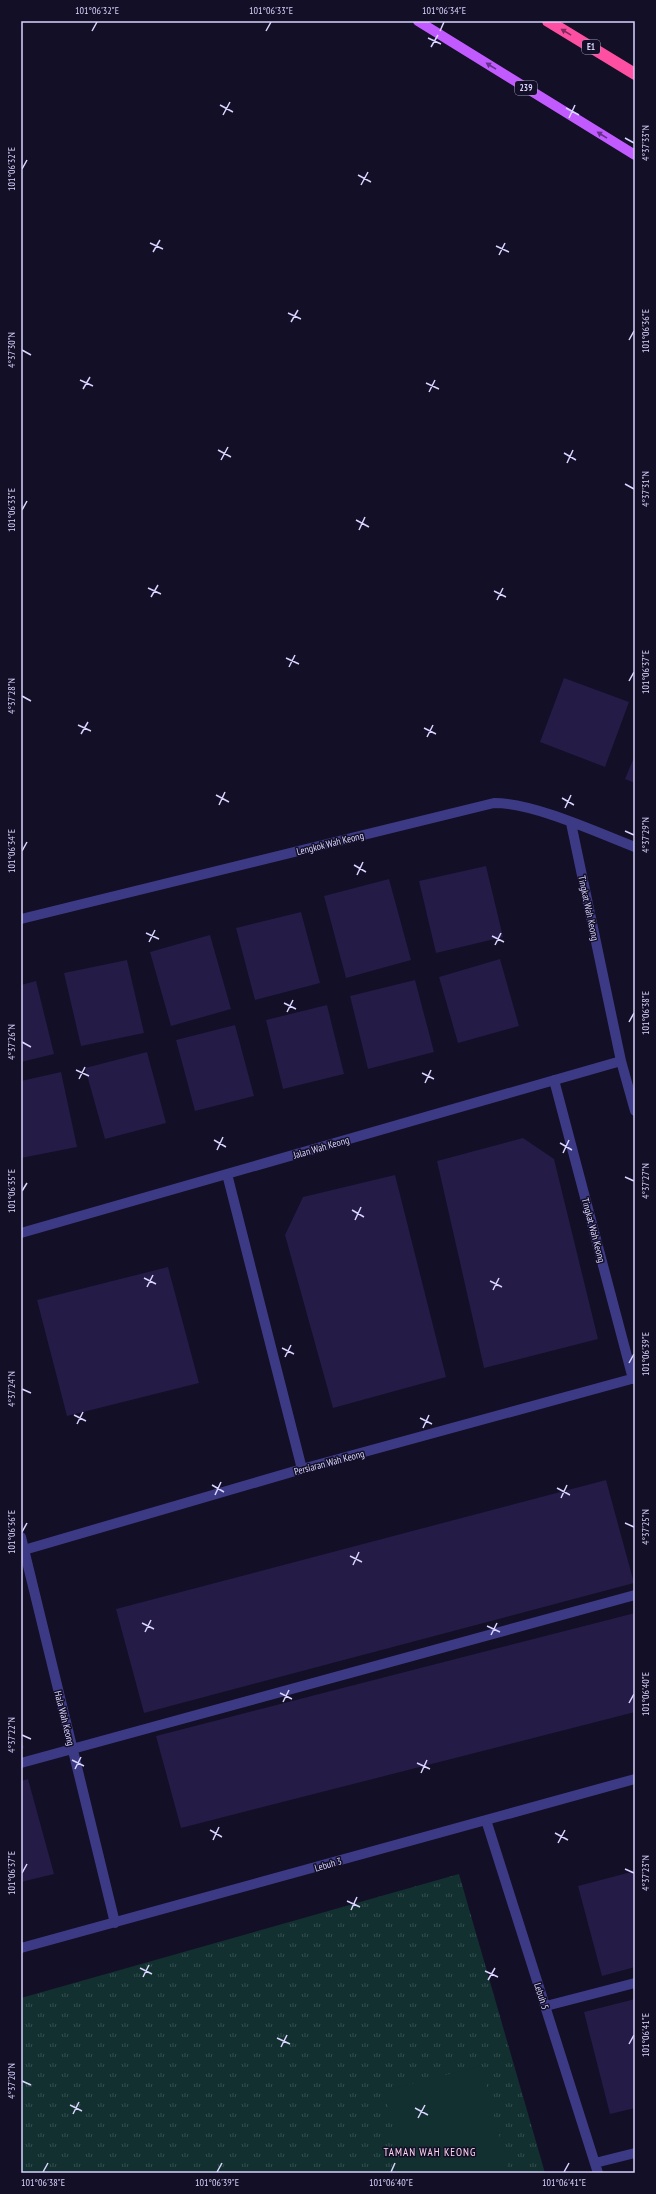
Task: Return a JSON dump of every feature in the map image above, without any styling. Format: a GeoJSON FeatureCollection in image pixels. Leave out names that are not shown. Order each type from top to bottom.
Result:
{"type":"FeatureCollection","features":[{"type":"Feature","properties":{"kind":"highway","name":"E1"},"geometry":{"type":"LineString","coordinates":[[548,21],[635,74]]}},
{"type":"Feature","properties":{"kind":"main road","name":"239"},"geometry":{"type":"LineString","coordinates":[[418,21],[635,155]]}},
{"type":"Feature","properties":{"kind":"street","name":"Lengkok Wah Keong"},"geometry":{"type":"LineString","coordinates":[[21,919],[494,803],[510,803],[571,823],[635,847]]}},
{"type":"Feature","properties":{"kind":"street","name":"Tingkat Wah Keong"},"geometry":{"type":"LineString","coordinates":[[571,823],[622,1061],[635,1111]]}},
{"type":"Feature","properties":{"kind":"street","name":"Jalan Wah Keong"},"geometry":{"type":"LineString","coordinates":[[21,1233],[622,1061]]}},
{"type":"Feature","properties":{"kind":"street","name":"Tingkat Wah Keong"},"geometry":{"type":"LineString","coordinates":[[554,1080],[634,1379]]}},
{"type":"Feature","properties":{"kind":"street"},"geometry":{"type":"LineString","coordinates":[[227,1174],[302,1469]]}},
{"type":"Feature","properties":{"kind":"street","name":"Persiaran Wah Keong"},"geometry":{"type":"LineString","coordinates":[[24,1550],[302,1469],[634,1379]]}},
{"type":"Feature","properties":{"kind":"street","name":"Hala Wah Keong"},"geometry":{"type":"LineString","coordinates":[[21,1537],[24,1550],[26,1580],[73,1749],[115,1924]]}},
{"type":"Feature","properties":{"kind":"street"},"geometry":{"type":"LineString","coordinates":[[21,1763],[635,1596]]}},
{"type":"Feature","properties":{"kind":"street","name":"Lebuh 3"},"geometry":{"type":"LineString","coordinates":[[21,1948],[115,1924],[635,1779]]}},
{"type":"Feature","properties":{"kind":"street","name":"Lebuh 5"},"geometry":{"type":"LineString","coordinates":[[486,1820],[598,2173]]}},
{"type":"Feature","properties":{"kind":"street"},"geometry":{"type":"LineString","coordinates":[[546,2006],[635,1983]]}},
{"type":"Feature","properties":{"kind":"street"},"geometry":{"type":"LineString","coordinates":[[595,2163],[635,2153]]}},
{"type":"Feature","properties":{"kind":"green space"},"geometry":{"type":"Polygon","coordinates":[[[459,1874],[545,2173],[21,2173],[21,1998],[459,1874]]]}},
{"type":"Feature","properties":{"kind":"green space"},"geometry":{"type":"Polygon","coordinates":[[[481,2066],[509,2173],[406,2173],[384,2091],[481,2066]]]}},
{"type":"Feature","properties":{"kind":"building"},"geometry":{"type":"Polygon","coordinates":[[[564,678],[629,702],[605,767],[540,742],[564,678]]]}},
{"type":"Feature","properties":{"kind":"building"},"geometry":{"type":"Polygon","coordinates":[[[635,755],[635,783],[625,779],[635,755]]]}},
{"type":"Feature","properties":{"kind":"building"},"geometry":{"type":"Polygon","coordinates":[[[486,866],[503,937],[436,953],[419,881],[486,866]]]}},
{"type":"Feature","properties":{"kind":"building"},"geometry":{"type":"Polygon","coordinates":[[[389,879],[411,960],[346,978],[324,896],[389,879]]]}},
{"type":"Feature","properties":{"kind":"building"},"geometry":{"type":"Polygon","coordinates":[[[301,912],[320,983],[255,1000],[236,928],[301,912]]]}},
{"type":"Feature","properties":{"kind":"building"},"geometry":{"type":"Polygon","coordinates":[[[210,935],[231,1009],[171,1026],[150,952],[210,935]]]}},
{"type":"Feature","properties":{"kind":"building"},"geometry":{"type":"Polygon","coordinates":[[[500,959],[519,1026],[458,1043],[439,977],[500,959]]]}},
{"type":"Feature","properties":{"kind":"building"},"geometry":{"type":"Polygon","coordinates":[[[127,960],[144,1033],[81,1046],[64,973],[127,960]]]}},
{"type":"Feature","properties":{"kind":"building"},"geometry":{"type":"Polygon","coordinates":[[[415,980],[434,1052],[368,1069],[350,996],[415,980]]]}},
{"type":"Feature","properties":{"kind":"building"},"geometry":{"type":"Polygon","coordinates":[[[36,981],[54,1054],[21,1062],[21,985],[36,981]]]}},
{"type":"Feature","properties":{"kind":"building"},"geometry":{"type":"Polygon","coordinates":[[[327,1005],[344,1074],[283,1089],[266,1020],[327,1005]]]}},
{"type":"Feature","properties":{"kind":"building"},"geometry":{"type":"Polygon","coordinates":[[[235,1025],[254,1096],[195,1111],[176,1040],[235,1025]]]}},
{"type":"Feature","properties":{"kind":"building"},"geometry":{"type":"Polygon","coordinates":[[[147,1052],[166,1123],[105,1139],[85,1068],[147,1052]]]}},
{"type":"Feature","properties":{"kind":"building"},"geometry":{"type":"Polygon","coordinates":[[[61,1072],[77,1147],[21,1158],[21,1081],[61,1072]]]}},
{"type":"Feature","properties":{"kind":"building"},"geometry":{"type":"Polygon","coordinates":[[[523,1138],[554,1159],[598,1339],[484,1368],[437,1161],[523,1138]]]}},
{"type":"Feature","properties":{"kind":"building"},"geometry":{"type":"Polygon","coordinates":[[[395,1175],[446,1377],[333,1408],[285,1235],[303,1197],[395,1175]]]}},
{"type":"Feature","properties":{"kind":"building"},"geometry":{"type":"Polygon","coordinates":[[[168,1267],[199,1383],[67,1416],[37,1300],[168,1267]]]}},
{"type":"Feature","properties":{"kind":"building"},"geometry":{"type":"Polygon","coordinates":[[[606,1480],[634,1583],[144,1713],[116,1609],[606,1480]]]}},
{"type":"Feature","properties":{"kind":"building"},"geometry":{"type":"Polygon","coordinates":[[[635,1613],[635,1712],[181,1828],[156,1736],[635,1613]]]}},
{"type":"Feature","properties":{"kind":"building"},"geometry":{"type":"Polygon","coordinates":[[[21,1738],[24,1748],[21,1749],[21,1738]]]}},
{"type":"Feature","properties":{"kind":"building"},"geometry":{"type":"Polygon","coordinates":[[[28,1779],[54,1874],[21,1882],[21,1781],[28,1779]]]}},
{"type":"Feature","properties":{"kind":"building"},"geometry":{"type":"Polygon","coordinates":[[[635,1871],[635,1967],[602,1976],[578,1886],[635,1871]]]}},
{"type":"Feature","properties":{"kind":"building"},"geometry":{"type":"Polygon","coordinates":[[[635,1999],[635,2108],[610,2114],[584,2012],[635,1999]]]}},
{"type":"Feature","properties":{"kind":"district","name":"TAMAN WAH KEONG"},"geometry":{"type":"Point","coordinates":[430,2152]}}]}
